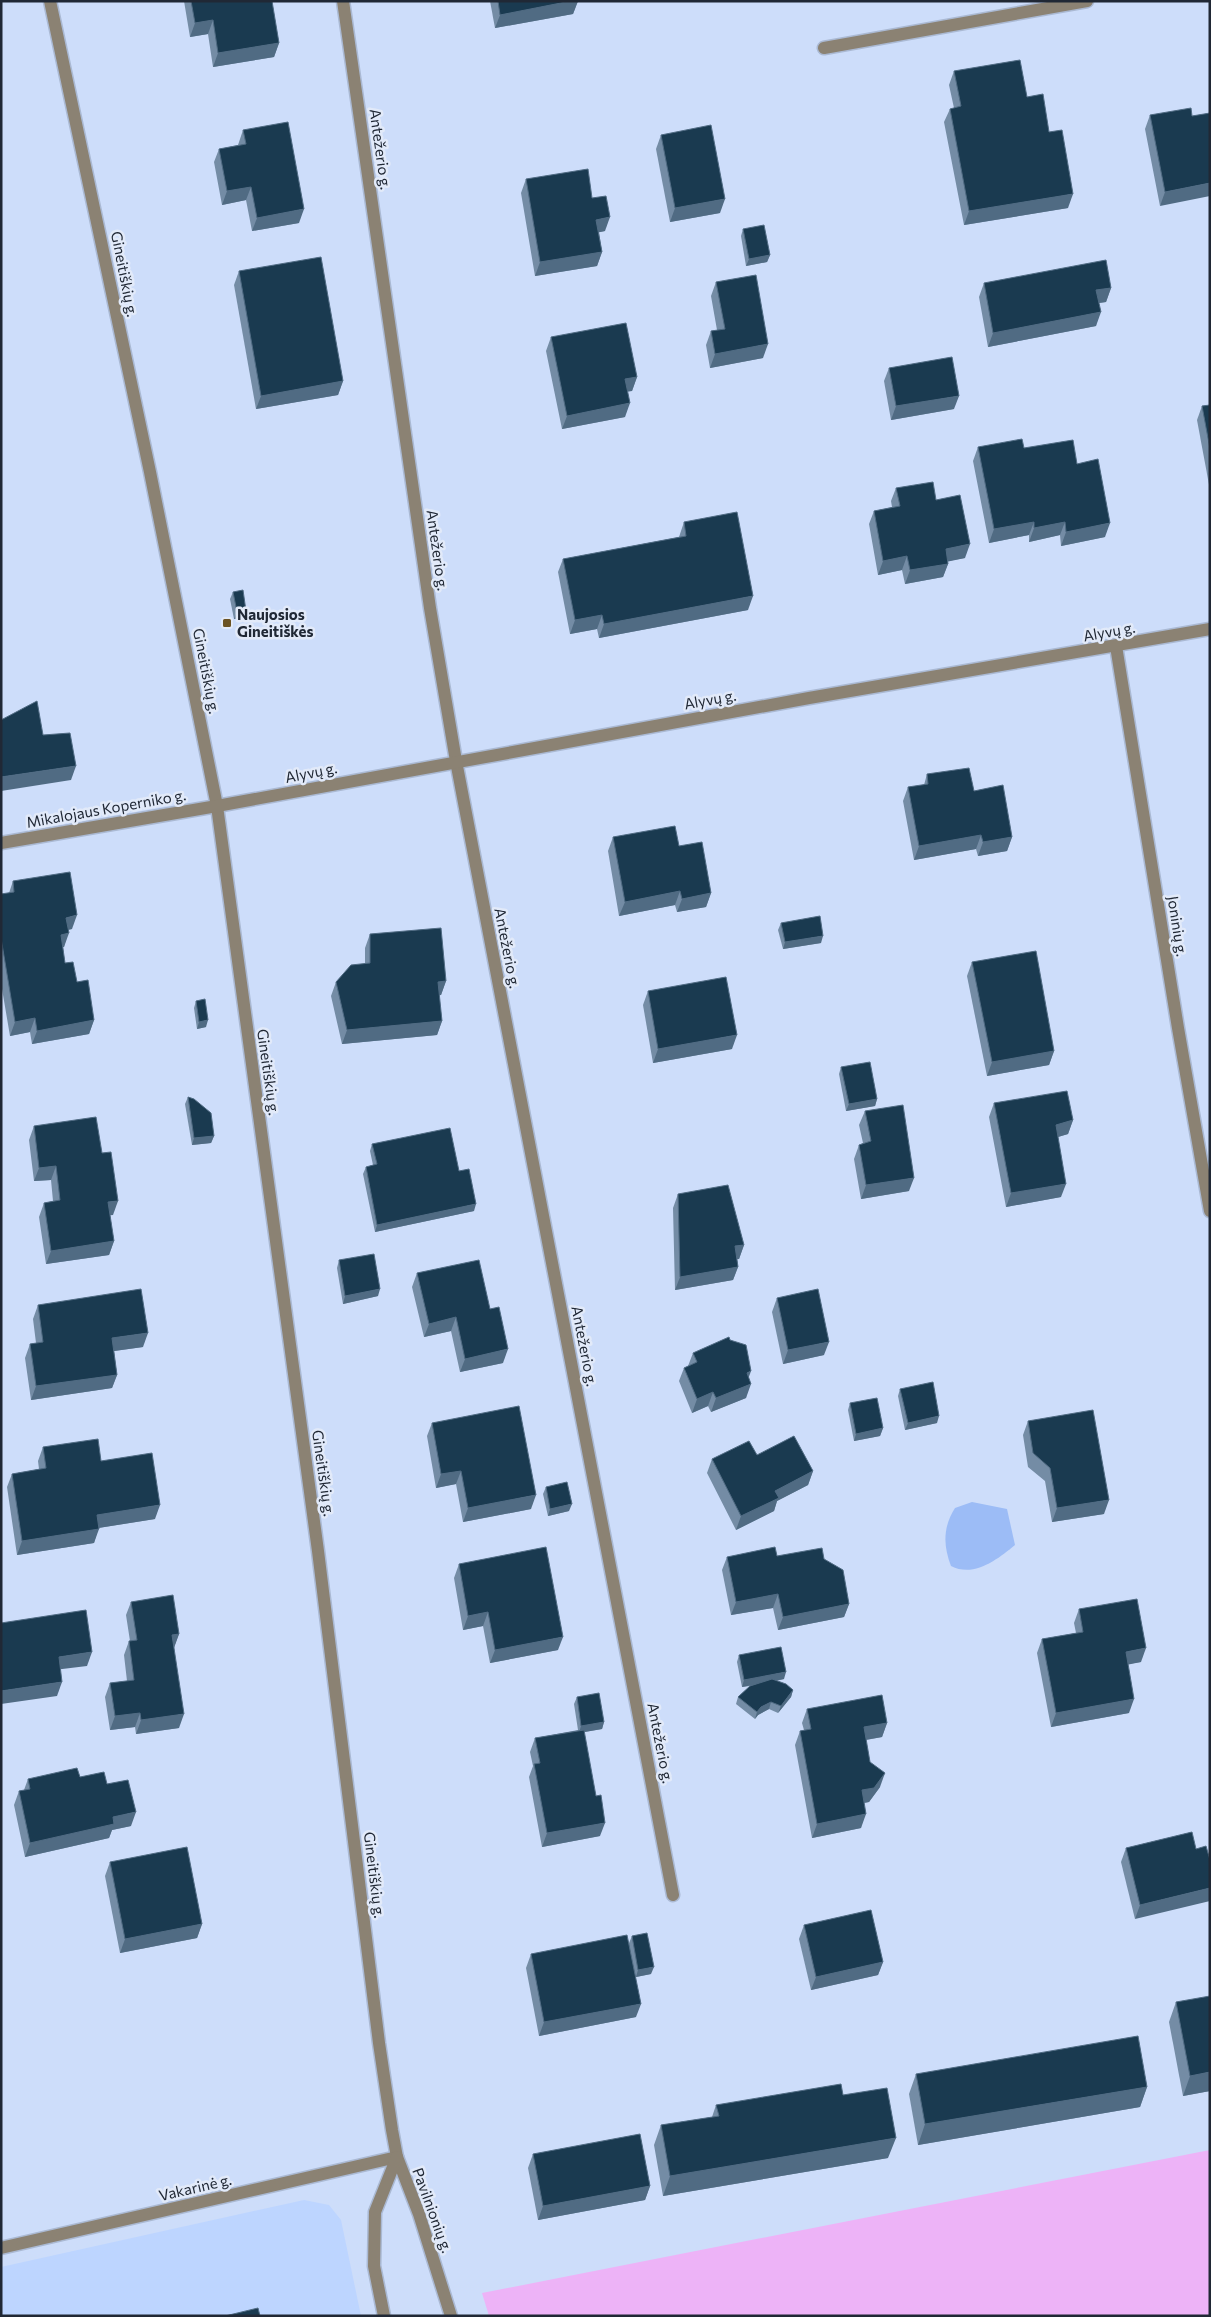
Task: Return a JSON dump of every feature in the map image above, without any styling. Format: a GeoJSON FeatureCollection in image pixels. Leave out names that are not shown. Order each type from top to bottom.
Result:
{"type":"FeatureCollection","features":[{"type":"Feature","properties":{"kind":"street","name":"Gineitiškių g."},"geometry":{"type":"LineString","coordinates":[[50,1],[152,482],[217,806],[316,1541],[379,2043],[397,2157]]}},
{"type":"Feature","properties":{"kind":"street","name":"Antežerio g."},"geometry":{"type":"LineString","coordinates":[[343,1],[430,608],[456,761],[673,1895]]}},
{"type":"Feature","properties":{"kind":"street"},"geometry":{"type":"LineString","coordinates":[[824,48],[1087,1]]}},
{"type":"Feature","properties":{"kind":"street","name":"Alyvų g."},"geometry":{"type":"LineString","coordinates":[[217,806],[809,698],[1210,630]]}},
{"type":"Feature","properties":{"kind":"street","name":"Joninių g."},"geometry":{"type":"LineString","coordinates":[[1116,646],[1178,1028],[1210,1211]]}},
{"type":"Feature","properties":{"kind":"street","name":"Mikalojaus Koperniko g."},"geometry":{"type":"LineString","coordinates":[[1,842],[217,806]]}},
{"type":"Feature","properties":{"kind":"street","name":"Vakarinė g."},"geometry":{"type":"LineString","coordinates":[[1,2248],[397,2157]]}},
{"type":"Feature","properties":{"kind":"street","name":"Pavilnionių g."},"geometry":{"type":"LineString","coordinates":[[384,2316],[374,2266],[375,2212],[397,2157]]}},
{"type":"Feature","properties":{"kind":"street","name":"Pavilnionių g."},"geometry":{"type":"LineString","coordinates":[[397,2157],[419,2214],[451,2316]]}},
{"type":"Feature","properties":{"kind":"shaded area"},"geometry":{"type":"Polygon","coordinates":[[[972,1502],[1007,1509],[1015,1545],[993,1561],[968,1570],[951,1566],[947,1551],[946,1529],[955,1508],[972,1502]]]}},
{"type":"Feature","properties":{"kind":"shaded area"},"geometry":{"type":"Polygon","coordinates":[[[1210,2150],[1210,2316],[489,2316],[482,2293],[1210,2150]]]}},
{"type":"Feature","properties":{"kind":"shaded area"},"geometry":{"type":"Polygon","coordinates":[[[304,2200],[329,2205],[341,2220],[361,2316],[1,2316],[1,2267],[304,2200]]]}},
{"type":"Feature","properties":{"kind":"building"},"geometry":{"type":"Polygon","coordinates":[[[191,1],[272,1],[279,43],[218,53],[213,20],[195,23],[191,1]]]}},
{"type":"Feature","properties":{"kind":"building"},"geometry":{"type":"Polygon","coordinates":[[[498,1],[571,1],[500,15],[498,1]]]}},
{"type":"Feature","properties":{"kind":"building"},"geometry":{"type":"Polygon","coordinates":[[[1020,60],[1027,97],[1043,94],[1049,132],[1062,130],[1073,194],[969,211],[950,109],[961,106],[954,71],[1020,60]]]}},
{"type":"Feature","properties":{"kind":"building"},"geometry":{"type":"Polygon","coordinates":[[[1191,108],[1192,116],[1210,113],[1210,183],[1165,192],[1150,115],[1191,108]]]}},
{"type":"Feature","properties":{"kind":"building"},"geometry":{"type":"Polygon","coordinates":[[[288,122],[304,209],[257,218],[251,187],[227,191],[219,149],[246,144],[243,130],[288,122]]]}},
{"type":"Feature","properties":{"kind":"building"},"geometry":{"type":"Polygon","coordinates":[[[711,125],[725,199],[675,208],[661,135],[711,125]]]}},
{"type":"Feature","properties":{"kind":"building"},"geometry":{"type":"Polygon","coordinates":[[[588,169],[592,198],[606,196],[610,217],[596,220],[602,252],[540,262],[526,179],[588,169]]]}},
{"type":"Feature","properties":{"kind":"building"},"geometry":{"type":"Polygon","coordinates":[[[764,225],[770,255],[749,259],[743,229],[764,225]]]}},
{"type":"Feature","properties":{"kind":"building"},"geometry":{"type":"Polygon","coordinates":[[[321,257],[343,381],[261,396],[239,271],[321,257]]]}},
{"type":"Feature","properties":{"kind":"building"},"geometry":{"type":"Polygon","coordinates":[[[1106,260],[1111,288],[1096,290],[1101,312],[993,333],[984,283],[1106,260]]]}},
{"type":"Feature","properties":{"kind":"building"},"geometry":{"type":"Polygon","coordinates":[[[756,275],[768,344],[715,354],[711,331],[725,329],[716,282],[756,275]]]}},
{"type":"Feature","properties":{"kind":"building"},"geometry":{"type":"Polygon","coordinates":[[[626,323],[637,377],[625,379],[630,403],[567,416],[551,337],[626,323]]]}},
{"type":"Feature","properties":{"kind":"building"},"geometry":{"type":"Polygon","coordinates":[[[952,357],[959,396],[896,406],[889,368],[952,357]]]}},
{"type":"Feature","properties":{"kind":"building"},"geometry":{"type":"Polygon","coordinates":[[[1210,405],[1210,449],[1202,406],[1210,405]]]}},
{"type":"Feature","properties":{"kind":"building"},"geometry":{"type":"Polygon","coordinates":[[[1022,439],[1024,448],[1073,440],[1077,464],[1098,459],[1110,523],[1066,532],[1065,522],[1034,528],[1034,522],[994,529],[978,447],[1022,439]]]}},
{"type":"Feature","properties":{"kind":"building"},"geometry":{"type":"Polygon","coordinates":[[[933,482],[936,500],[960,495],[970,544],[946,549],[948,564],[910,570],[907,556],[883,561],[874,511],[900,506],[896,488],[933,482]]]}},
{"type":"Feature","properties":{"kind":"building"},"geometry":{"type":"Polygon","coordinates":[[[737,512],[753,596],[604,624],[602,615],[575,620],[563,559],[686,536],[684,522],[737,512]]]}},
{"type":"Feature","properties":{"kind":"building"},"geometry":{"type":"Polygon","coordinates":[[[243,590],[246,611],[237,612],[233,592],[243,590]]]}},
{"type":"Feature","properties":{"kind":"building"},"geometry":{"type":"Polygon","coordinates":[[[37,701],[43,735],[70,733],[76,766],[1,777],[1,720],[37,701]]]}},
{"type":"Feature","properties":{"kind":"building"},"geometry":{"type":"Polygon","coordinates":[[[969,768],[974,791],[1003,785],[1012,837],[983,842],[981,835],[919,846],[908,787],[928,784],[927,774],[969,768]]]}},
{"type":"Feature","properties":{"kind":"building"},"geometry":{"type":"Polygon","coordinates":[[[675,826],[679,846],[702,842],[711,893],[682,899],[680,891],[625,902],[613,837],[675,826]]]}},
{"type":"Feature","properties":{"kind":"building"},"geometry":{"type":"Polygon","coordinates":[[[70,872],[77,915],[66,918],[69,933],[61,935],[65,963],[73,962],[77,982],[88,980],[94,1020],[37,1031],[35,1018],[15,1022],[1,938],[1,894],[14,892],[13,881],[70,872]]]}},
{"type":"Feature","properties":{"kind":"building"},"geometry":{"type":"Polygon","coordinates":[[[820,916],[823,936],[785,942],[781,923],[820,916]]]}},
{"type":"Feature","properties":{"kind":"building"},"geometry":{"type":"Polygon","coordinates":[[[441,928],[446,981],[438,982],[442,1021],[347,1030],[336,982],[351,965],[370,963],[370,934],[441,928]]]}},
{"type":"Feature","properties":{"kind":"building"},"geometry":{"type":"Polygon","coordinates":[[[1036,951],[1054,1051],[992,1062],[972,962],[1036,951]]]}},
{"type":"Feature","properties":{"kind":"building"},"geometry":{"type":"Polygon","coordinates":[[[726,977],[737,1035],[658,1049],[648,991],[726,977]]]}},
{"type":"Feature","properties":{"kind":"building"},"geometry":{"type":"Polygon","coordinates":[[[205,999],[208,1020],[199,1022],[196,1001],[205,999]]]}},
{"type":"Feature","properties":{"kind":"building"},"geometry":{"type":"Polygon","coordinates":[[[870,1062],[877,1099],[849,1104],[841,1067],[870,1062]]]}},
{"type":"Feature","properties":{"kind":"building"},"geometry":{"type":"Polygon","coordinates":[[[1067,1091],[1073,1120],[1056,1125],[1066,1184],[1011,1193],[994,1103],[1067,1091]]]}},
{"type":"Feature","properties":{"kind":"building"},"geometry":{"type":"Polygon","coordinates":[[[188,1097],[194,1099],[211,1113],[214,1136],[194,1138],[188,1097]]]}},
{"type":"Feature","properties":{"kind":"building"},"geometry":{"type":"Polygon","coordinates":[[[903,1105],[914,1178],[866,1185],[859,1145],[871,1141],[865,1111],[903,1105]]]}},
{"type":"Feature","properties":{"kind":"building"},"geometry":{"type":"Polygon","coordinates":[[[96,1117],[102,1153],[111,1152],[118,1201],[108,1202],[114,1241],[51,1251],[44,1203],[60,1200],[56,1166],[39,1168],[34,1126],[96,1117]]]}},
{"type":"Feature","properties":{"kind":"building"},"geometry":{"type":"Polygon","coordinates":[[[450,1128],[459,1171],[469,1169],[476,1204],[377,1225],[366,1167],[377,1164],[372,1144],[450,1128]]]}},
{"type":"Feature","properties":{"kind":"building"},"geometry":{"type":"Polygon","coordinates":[[[728,1185],[744,1245],[735,1246],[738,1267],[680,1277],[678,1194],[728,1185]]]}},
{"type":"Feature","properties":{"kind":"building"},"geometry":{"type":"Polygon","coordinates":[[[374,1254],[380,1289],[345,1296],[339,1260],[374,1254]]]}},
{"type":"Feature","properties":{"kind":"building"},"geometry":{"type":"Polygon","coordinates":[[[479,1260],[490,1309],[499,1307],[508,1349],[465,1359],[456,1317],[429,1324],[417,1273],[479,1260]]]}},
{"type":"Feature","properties":{"kind":"building"},"geometry":{"type":"Polygon","coordinates":[[[141,1289],[148,1333],[112,1338],[117,1375],[36,1386],[30,1344],[43,1342],[38,1305],[141,1289]]]}},
{"type":"Feature","properties":{"kind":"building"},"geometry":{"type":"Polygon","coordinates":[[[818,1289],[829,1342],[788,1350],[777,1298],[818,1289]]]}},
{"type":"Feature","properties":{"kind":"building"},"geometry":{"type":"Polygon","coordinates":[[[729,1337],[730,1340],[746,1345],[751,1371],[747,1373],[751,1384],[716,1398],[713,1392],[697,1399],[684,1368],[697,1362],[693,1353],[729,1337]]]}},
{"type":"Feature","properties":{"kind":"building"},"geometry":{"type":"Polygon","coordinates":[[[933,1382],[939,1416],[908,1423],[900,1389],[933,1382]]]}},
{"type":"Feature","properties":{"kind":"building"},"geometry":{"type":"Polygon","coordinates":[[[877,1398],[883,1428],[856,1434],[850,1403],[877,1398]]]}},
{"type":"Feature","properties":{"kind":"building"},"geometry":{"type":"Polygon","coordinates":[[[519,1406],[536,1495],[468,1508],[461,1471],[441,1474],[432,1423],[519,1406]]]}},
{"type":"Feature","properties":{"kind":"building"},"geometry":{"type":"Polygon","coordinates":[[[1093,1410],[1109,1500],[1057,1508],[1050,1468],[1033,1453],[1028,1421],[1093,1410]]]}},
{"type":"Feature","properties":{"kind":"building"},"geometry":{"type":"Polygon","coordinates":[[[794,1436],[813,1471],[775,1491],[779,1498],[741,1516],[712,1459],[749,1441],[757,1455],[794,1436]]]}},
{"type":"Feature","properties":{"kind":"building"},"geometry":{"type":"Polygon","coordinates":[[[98,1439],[101,1461],[152,1453],[160,1505],[97,1515],[99,1529],[22,1541],[12,1474],[46,1468],[43,1447],[98,1439]]]}},
{"type":"Feature","properties":{"kind":"building"},"geometry":{"type":"Polygon","coordinates":[[[567,1482],[572,1504],[550,1509],[546,1487],[567,1482]]]}},
{"type":"Feature","properties":{"kind":"building"},"geometry":{"type":"Polygon","coordinates":[[[546,1547],[563,1637],[495,1650],[488,1612],[468,1616],[459,1564],[546,1547]]]}},
{"type":"Feature","properties":{"kind":"building"},"geometry":{"type":"Polygon","coordinates":[[[775,1547],[777,1556],[822,1548],[824,1559],[843,1570],[849,1604],[783,1617],[778,1594],[736,1602],[727,1557],[775,1547]]]}},
{"type":"Feature","properties":{"kind":"building"},"geometry":{"type":"Polygon","coordinates":[[[173,1595],[179,1634],[172,1635],[184,1714],[141,1720],[140,1713],[115,1716],[110,1683],[134,1680],[129,1641],[137,1640],[131,1602],[173,1595]]]}},
{"type":"Feature","properties":{"kind":"building"},"geometry":{"type":"Polygon","coordinates":[[[1137,1599],[1146,1648],[1126,1652],[1134,1699],[1056,1713],[1042,1639],[1083,1632],[1079,1609],[1137,1599]]]}},
{"type":"Feature","properties":{"kind":"building"},"geometry":{"type":"Polygon","coordinates":[[[86,1610],[92,1652],[59,1657],[62,1682],[1,1691],[1,1623],[86,1610]]]}},
{"type":"Feature","properties":{"kind":"building"},"geometry":{"type":"Polygon","coordinates":[[[781,1647],[786,1672],[744,1680],[739,1655],[781,1647]]]}},
{"type":"Feature","properties":{"kind":"building"},"geometry":{"type":"Polygon","coordinates":[[[772,1679],[786,1684],[793,1690],[781,1706],[771,1702],[761,1707],[757,1712],[738,1697],[750,1686],[772,1679]]]}},
{"type":"Feature","properties":{"kind":"building"},"geometry":{"type":"Polygon","coordinates":[[[599,1693],[604,1722],[581,1726],[577,1697],[599,1693]]]}},
{"type":"Feature","properties":{"kind":"building"},"geometry":{"type":"Polygon","coordinates":[[[882,1695],[887,1723],[864,1727],[870,1762],[885,1773],[874,1788],[862,1790],[866,1814],[817,1824],[800,1731],[811,1729],[807,1709],[882,1695]]]}},
{"type":"Feature","properties":{"kind":"building"},"geometry":{"type":"Polygon","coordinates":[[[584,1730],[596,1796],[601,1795],[605,1823],[547,1833],[534,1764],[540,1763],[535,1738],[584,1730]]]}},
{"type":"Feature","properties":{"kind":"building"},"geometry":{"type":"Polygon","coordinates":[[[77,1768],[80,1777],[104,1772],[107,1784],[128,1780],[136,1812],[113,1817],[114,1824],[30,1843],[19,1791],[30,1789],[28,1779],[77,1768]]]}},
{"type":"Feature","properties":{"kind":"building"},"geometry":{"type":"Polygon","coordinates":[[[1192,1832],[1196,1849],[1206,1846],[1210,1860],[1210,1888],[1140,1905],[1126,1848],[1192,1832]]]}},
{"type":"Feature","properties":{"kind":"building"},"geometry":{"type":"Polygon","coordinates":[[[187,1847],[202,1924],[125,1939],[110,1862],[187,1847]]]}},
{"type":"Feature","properties":{"kind":"building"},"geometry":{"type":"Polygon","coordinates":[[[871,1910],[883,1962],[816,1977],[804,1925],[871,1910]]]}},
{"type":"Feature","properties":{"kind":"building"},"geometry":{"type":"Polygon","coordinates":[[[647,1933],[654,1967],[638,1970],[632,1936],[647,1933]]]}},
{"type":"Feature","properties":{"kind":"building"},"geometry":{"type":"Polygon","coordinates":[[[627,1935],[641,2004],[544,2022],[531,1954],[627,1935]]]}},
{"type":"Feature","properties":{"kind":"building"},"geometry":{"type":"Polygon","coordinates":[[[1210,1996],[1210,2072],[1190,2076],[1176,2002],[1210,1996]]]}},
{"type":"Feature","properties":{"kind":"building"},"geometry":{"type":"Polygon","coordinates":[[[1138,2036],[1147,2087],[925,2124],[916,2074],[1138,2036]]]}},
{"type":"Feature","properties":{"kind":"building"},"geometry":{"type":"Polygon","coordinates":[[[841,2084],[843,2095],[887,2088],[896,2138],[670,2176],[661,2125],[719,2116],[716,2105],[841,2084]]]}},
{"type":"Feature","properties":{"kind":"building"},"geometry":{"type":"Polygon","coordinates":[[[640,2134],[650,2186],[543,2206],[533,2154],[640,2134]]]}},
{"type":"Feature","properties":{"kind":"building"},"geometry":{"type":"Polygon","coordinates":[[[258,2308],[260,2316],[225,2316],[258,2308]]]}},
{"type":"Feature","properties":{"kind":"place","name":"Naujosios Gineitiškės"},"geometry":{"type":"Point","coordinates":[227,623]}}]}
